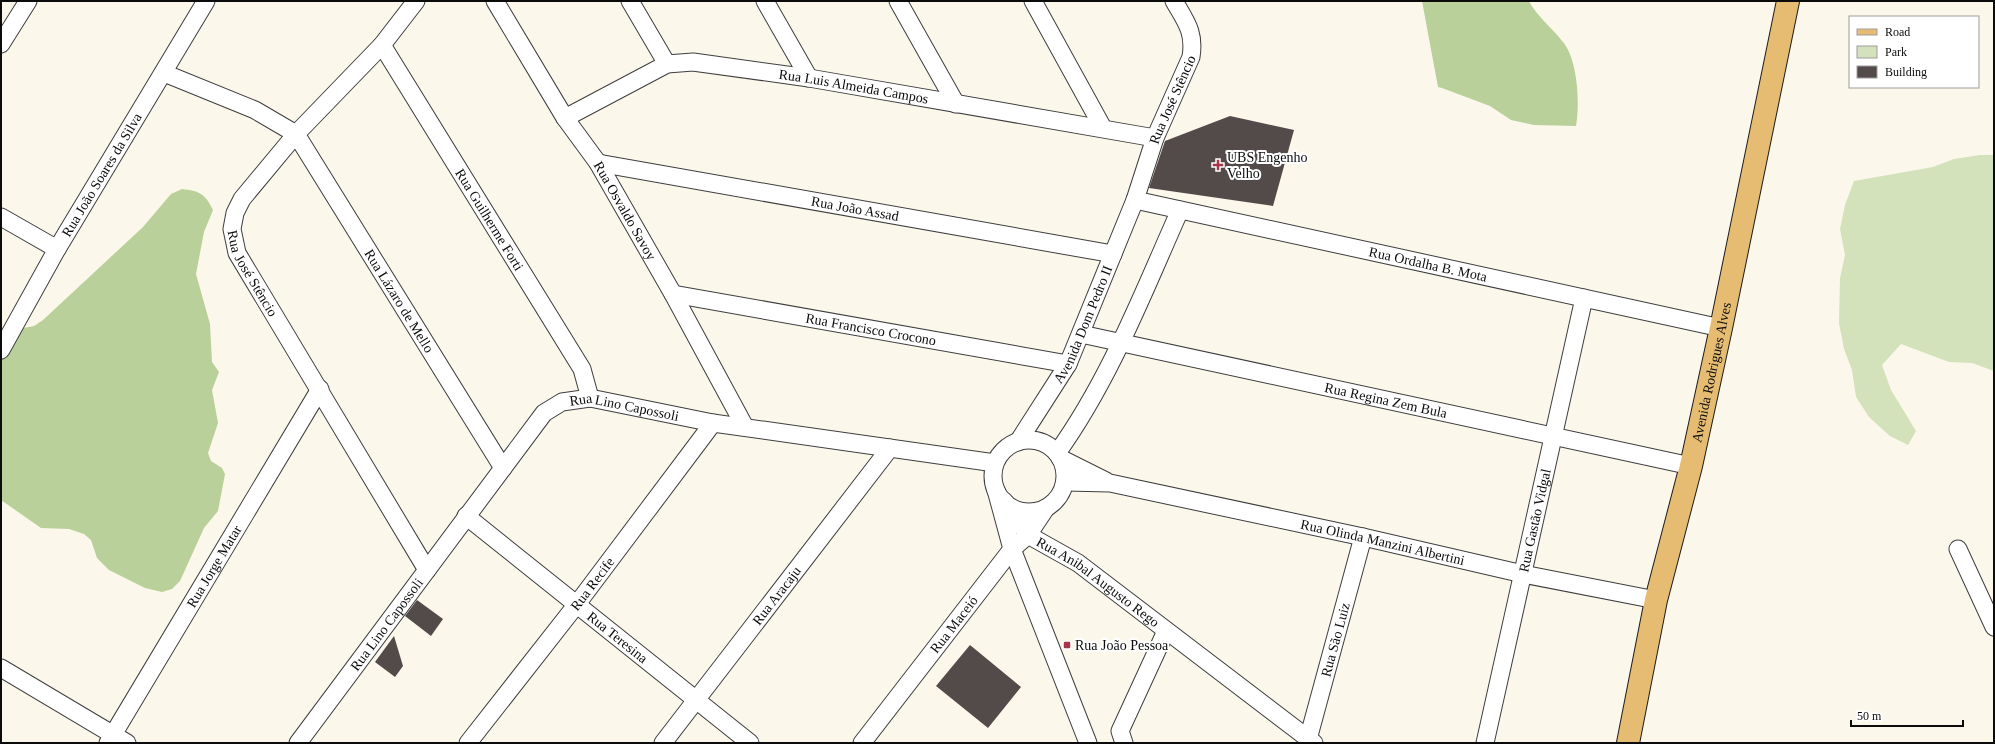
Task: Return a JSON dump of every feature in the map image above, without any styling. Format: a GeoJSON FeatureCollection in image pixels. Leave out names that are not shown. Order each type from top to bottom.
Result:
{"type":"FeatureCollection","features":[{"type":"Feature","properties":{"kind":"main road","name":"Avenida Rodrigues Alves"},"geometry":{"type":"LineString","coordinates":[[1628,743],[1656,600],[1691,466],[1722,328],[1788,1]]}},
{"type":"Feature","properties":{"kind":"street"},"geometry":{"type":"LineString","coordinates":[[1,44],[28,1]]}},
{"type":"Feature","properties":{"kind":"street","name":"Rua João Soares da Silva"},"geometry":{"type":"LineString","coordinates":[[1,350],[57,249],[206,1]]}},
{"type":"Feature","properties":{"kind":"street","name":"Rua José Stêncio"},"geometry":{"type":"LineString","coordinates":[[416,1],[382,45],[296,134],[242,199],[235,213],[232,229],[237,253],[320,389],[427,570]]}},
{"type":"Feature","properties":{"kind":"street","name":"Rua Osvaldo Savoy"},"geometry":{"type":"LineString","coordinates":[[495,1],[565,118],[598,163],[674,294],[745,427]]}},
{"type":"Feature","properties":{"kind":"street"},"geometry":{"type":"LineString","coordinates":[[630,1],[667,64]]}},
{"type":"Feature","properties":{"kind":"street"},"geometry":{"type":"LineString","coordinates":[[765,1],[809,78]]}},
{"type":"Feature","properties":{"kind":"street"},"geometry":{"type":"LineString","coordinates":[[898,1],[956,104]]}},
{"type":"Feature","properties":{"kind":"street"},"geometry":{"type":"LineString","coordinates":[[1033,1],[1102,128]]}},
{"type":"Feature","properties":{"kind":"street","name":"Rua José Stêncio"},"geometry":{"type":"LineString","coordinates":[[1135,200],[1154,138],[1191,57],[1193,44],[1191,30],[1174,1]]}},
{"type":"Feature","properties":{"kind":"street","name":"Rua Guilherme Forti"},"geometry":{"type":"LineString","coordinates":[[382,45],[582,369],[590,398]]}},
{"type":"Feature","properties":{"kind":"street","name":"Rua Luis Almeida Campos"},"geometry":{"type":"LineString","coordinates":[[565,118],[667,64],[693,62],[809,78],[1154,138]]}},
{"type":"Feature","properties":{"kind":"street"},"geometry":{"type":"LineString","coordinates":[[164,73],[255,110],[272,118],[296,134]]}},
{"type":"Feature","properties":{"kind":"street","name":"Rua Lázaro de Mello"},"geometry":{"type":"LineString","coordinates":[[296,134],[503,468]]}},
{"type":"Feature","properties":{"kind":"street","name":"Rua João Assad"},"geometry":{"type":"LineString","coordinates":[[598,163],[1113,254]]}},
{"type":"Feature","properties":{"kind":"street","name":"Rua Ordalha B. Mota"},"geometry":{"type":"LineString","coordinates":[[1135,200],[1722,328]]}},
{"type":"Feature","properties":{"kind":"street","name":"Avenida Dom Pedro II"},"geometry":{"type":"LineString","coordinates":[[1018,442],[1068,364],[1135,200]]}},
{"type":"Feature","properties":{"kind":"street"},"geometry":{"type":"LineString","coordinates":[[1059,456],[1122,342],[1180,210]]}},
{"type":"Feature","properties":{"kind":"street"},"geometry":{"type":"LineString","coordinates":[[1,217],[57,249]]}},
{"type":"Feature","properties":{"kind":"street","name":"Rua Francisco Crocono"},"geometry":{"type":"LineString","coordinates":[[674,294],[1068,364]]}},
{"type":"Feature","properties":{"kind":"street","name":"Rua Gastão Vidgal"},"geometry":{"type":"LineString","coordinates":[[1485,743],[1584,298]]}},
{"type":"Feature","properties":{"kind":"street","name":"Rua Regina Zem Bula"},"geometry":{"type":"LineString","coordinates":[[1081,334],[1691,466]]}},
{"type":"Feature","properties":{"kind":"street","name":"Rua Jorge Matar"},"geometry":{"type":"LineString","coordinates":[[110,739],[320,389]]}},
{"type":"Feature","properties":{"kind":"street","name":"Rua Lino Capossoli"},"geometry":{"type":"LineString","coordinates":[[298,743],[544,413],[562,402],[590,398],[713,423],[996,463]]}},
{"type":"Feature","properties":{"kind":"street","name":"Rua Recife"},"geometry":{"type":"LineString","coordinates":[[468,743],[577,604],[713,423]]}},
{"type":"Feature","properties":{"kind":"street"},"geometry":{"type":"LineString","coordinates":[[1000,496],[1015,509],[1031,512],[1046,508],[1058,497],[1065,482],[1064,466],[1059,456],[1046,444],[1032,440],[1018,442],[1004,450],[996,463],[994,477],[1000,496],[1012,549],[1088,743]]}},
{"type":"Feature","properties":{"kind":"street","name":"Rua Aracaju"},"geometry":{"type":"LineString","coordinates":[[663,743],[890,448]]}},
{"type":"Feature","properties":{"kind":"street","name":"Rua Olinda Manzini Albertini"},"geometry":{"type":"LineString","coordinates":[[1059,456],[1110,483]]}},
{"type":"Feature","properties":{"kind":"street","name":"Rua Olinda Manzini Albertini"},"geometry":{"type":"LineString","coordinates":[[1065,482],[1110,483],[1363,537],[1523,574],[1656,600]]}},
{"type":"Feature","properties":{"kind":"street","name":"Rua Anibal Augusto Rego"},"geometry":{"type":"LineString","coordinates":[[1000,496],[1028,535],[1078,563],[1310,742]]}},
{"type":"Feature","properties":{"kind":"street","name":"Rua Maceió"},"geometry":{"type":"LineString","coordinates":[[862,743],[1012,549],[1028,535],[1046,508]]}},
{"type":"Feature","properties":{"kind":"street","name":"Rua Teresina"},"geometry":{"type":"LineString","coordinates":[[466,516],[750,743]]}},
{"type":"Feature","properties":{"kind":"street","name":"Rua São Luiz"},"geometry":{"type":"LineString","coordinates":[[1310,742],[1363,537]]}},
{"type":"Feature","properties":{"kind":"street"},"geometry":{"type":"LineString","coordinates":[[1958,549],[1994,627]]}},
{"type":"Feature","properties":{"kind":"street"},"geometry":{"type":"LineString","coordinates":[[1124,743],[1120,731],[1166,631]]}},
{"type":"Feature","properties":{"kind":"street"},"geometry":{"type":"LineString","coordinates":[[1,668],[110,739],[127,743]]}},
{"type":"Feature","properties":{"kind":"green space"},"geometry":{"type":"Polygon","coordinates":[[[1422,1],[1529,1],[1563,42],[1572,60],[1578,94],[1576,126],[1534,125],[1511,120],[1490,106],[1438,87],[1422,1]]]}},
{"type":"Feature","properties":{"kind":"green space"},"geometry":{"type":"Polygon","coordinates":[[[1980,155],[1994,155],[1994,371],[1972,363],[1949,362],[1901,344],[1882,365],[1891,390],[1916,431],[1908,445],[1890,436],[1869,417],[1856,397],[1852,370],[1844,349],[1839,323],[1840,278],[1845,255],[1840,229],[1845,205],[1854,181],[1933,167],[1954,159],[1980,155]]]}},
{"type":"Feature","properties":{"kind":"green space"},"geometry":{"type":"Polygon","coordinates":[[[182,189],[197,192],[204,196],[213,210],[204,232],[196,274],[210,324],[212,362],[219,372],[212,390],[218,423],[208,453],[211,461],[222,468],[225,474],[218,511],[204,528],[180,581],[172,589],[162,592],[145,588],[109,570],[97,558],[91,540],[84,534],[69,529],[41,528],[1,500],[1,338],[12,330],[34,326],[43,320],[143,227],[171,194],[182,189]]]}},
{"type":"Feature","properties":{"kind":"building","name":"UBS Engenho Velho"},"geometry":{"type":"Polygon","coordinates":[[[1230,116],[1294,130],[1273,206],[1149,188],[1165,141],[1230,116]]]}},
{"type":"Feature","properties":{"kind":"building"},"geometry":{"type":"Polygon","coordinates":[[[417,600],[443,619],[431,636],[405,616],[417,600]]]}},
{"type":"Feature","properties":{"kind":"building"},"geometry":{"type":"Polygon","coordinates":[[[394,636],[403,666],[395,677],[375,662],[394,636]]]}},
{"type":"Feature","properties":{"kind":"building"},"geometry":{"type":"Polygon","coordinates":[[[970,645],[1021,687],[988,728],[936,686],[970,645]]]}},
{"type":"Feature","properties":{"kind":"place","name":"UBS Engenho Velho"},"geometry":{"type":"Point","coordinates":[1218,165]}},
{"type":"Feature","properties":{"kind":"place","name":"Rua João Pessoa"},"geometry":{"type":"Point","coordinates":[1067,645]}}]}
